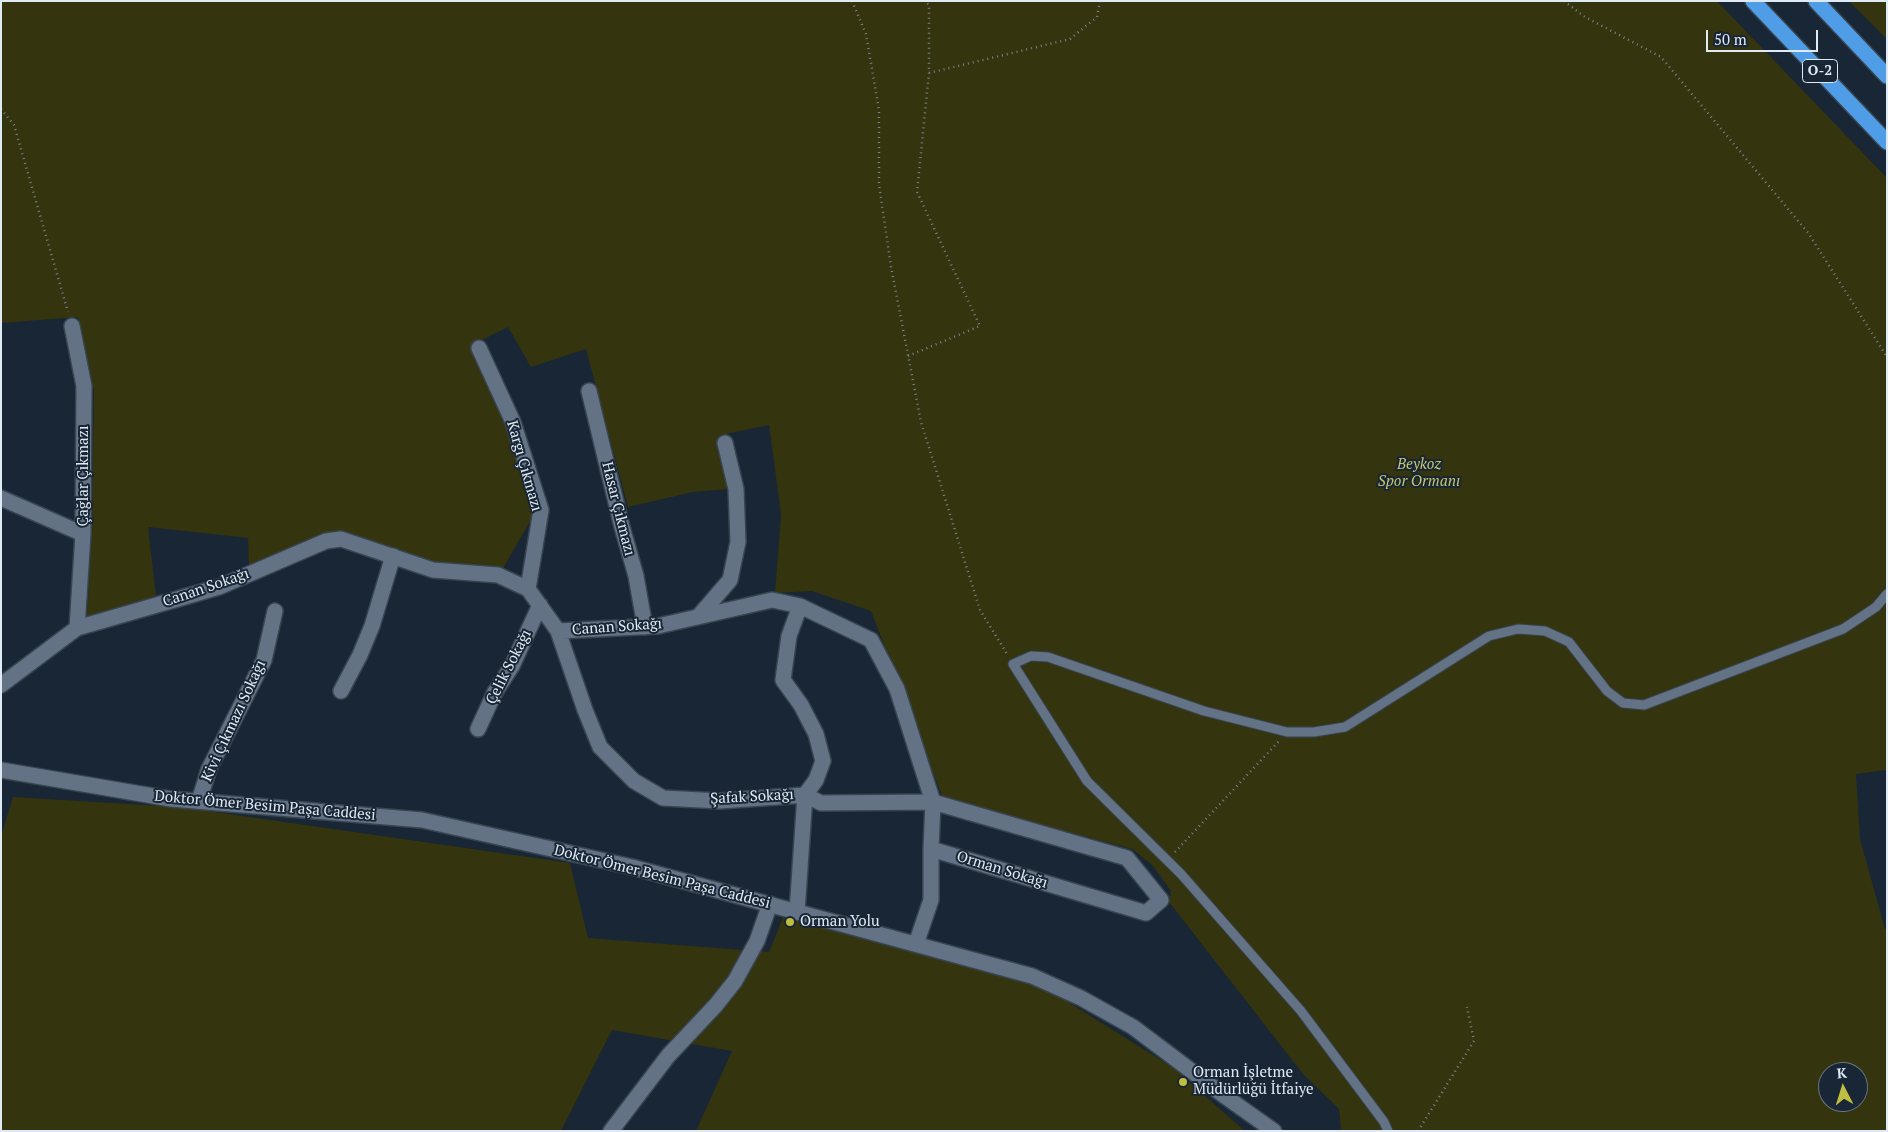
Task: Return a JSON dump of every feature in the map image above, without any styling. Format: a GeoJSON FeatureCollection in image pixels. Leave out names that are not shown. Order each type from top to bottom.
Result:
{"type":"FeatureCollection","features":[{"type":"Feature","properties":{"kind":"highway","name":"O-2"},"geometry":{"type":"LineString","coordinates":[[1753,1],[1887,142]]}},
{"type":"Feature","properties":{"kind":"highway"},"geometry":{"type":"LineString","coordinates":[[1816,1],[1887,76]]}},
{"type":"Feature","properties":{"kind":"street","name":"Çağlar Çıkmazı"},"geometry":{"type":"LineString","coordinates":[[72,326],[84,386],[84,534],[78,628]]}},
{"type":"Feature","properties":{"kind":"street","name":"Kargı Çıkmazı"},"geometry":{"type":"LineString","coordinates":[[479,348],[513,422],[541,510],[528,589]]}},
{"type":"Feature","properties":{"kind":"street","name":"Hasar Çıkmazı"},"geometry":{"type":"LineString","coordinates":[[589,391],[622,527],[636,576],[645,627]]}},
{"type":"Feature","properties":{"kind":"street"},"geometry":{"type":"LineString","coordinates":[[698,617],[730,580],[738,542],[736,489],[725,443]]}},
{"type":"Feature","properties":{"kind":"street"},"geometry":{"type":"LineString","coordinates":[[1,498],[84,534]]}},
{"type":"Feature","properties":{"kind":"street","name":"Canan Sokağı"},"geometry":{"type":"LineString","coordinates":[[1,685],[78,628],[219,587],[326,541],[341,540],[433,570],[498,575],[528,589],[558,631],[658,626],[772,600],[800,606],[872,640],[897,689],[933,802]]}},
{"type":"Feature","properties":{"kind":"street"},"geometry":{"type":"LineString","coordinates":[[342,691],[360,656],[372,626],[393,556]]}},
{"type":"Feature","properties":{"kind":"street","name":"Çelik Sokağı"},"geometry":{"type":"LineString","coordinates":[[478,729],[495,692],[512,666],[540,605]]}},
{"type":"Feature","properties":{"kind":"street"},"geometry":{"type":"LineString","coordinates":[[796,912],[805,795],[816,780],[823,761],[816,734],[801,705],[783,680],[788,636],[800,606]]}},
{"type":"Feature","properties":{"kind":"street","name":"Kivi Çıkmazı Sokağı"},"geometry":{"type":"LineString","coordinates":[[199,801],[209,769],[264,660],[275,611]]}},
{"type":"Feature","properties":{"kind":"street","name":"Şafak Sokağı"},"geometry":{"type":"LineString","coordinates":[[558,631],[585,710],[600,747],[634,781],[663,798],[720,801],[805,795],[820,803],[933,802],[1127,858],[1161,900]]}},
{"type":"Feature","properties":{"kind":"street","name":"Doktor Ömer Besim Paşa Caddesi"},"geometry":{"type":"LineString","coordinates":[[1,770],[171,798],[422,820],[632,867],[1032,976],[1081,998],[1133,1027],[1274,1131]]}},
{"type":"Feature","properties":{"kind":"street"},"geometry":{"type":"LineString","coordinates":[[916,944],[931,900],[933,802]]}},
{"type":"Feature","properties":{"kind":"street","name":"Orman Sokağı"},"geometry":{"type":"LineString","coordinates":[[931,849],[1146,914],[1161,900]]}},
{"type":"Feature","properties":{"kind":"street"},"geometry":{"type":"LineString","coordinates":[[610,1131],[668,1056],[716,1006],[735,981],[757,941],[770,904]]}},
{"type":"Feature","properties":{"kind":"street"},"geometry":{"type":"LineString","coordinates":[[1226,1097],[1256,1131]]}},
{"type":"Feature","properties":{"kind":"lane"},"geometry":{"type":"LineString","coordinates":[[1388,1131],[1384,1122],[1301,1011],[1167,860],[1087,781],[1012,664],[1031,656],[1048,657],[1204,711],[1287,732],[1314,732],[1345,726],[1489,636],[1518,629],[1544,632],[1569,642],[1607,691],[1623,703],[1644,706],[1843,629],[1876,608],[1887,594]]}},
{"type":"Feature","properties":{"kind":"path"},"geometry":{"type":"LineString","coordinates":[[852,1],[866,34],[877,100],[879,184],[890,266],[921,422],[980,610],[1012,664]]}},
{"type":"Feature","properties":{"kind":"path"},"geometry":{"type":"LineString","coordinates":[[908,356],[980,326],[917,192],[929,73],[929,5],[926,1]]}},
{"type":"Feature","properties":{"kind":"path"},"geometry":{"type":"LineString","coordinates":[[929,5],[934,1]]}},
{"type":"Feature","properties":{"kind":"path"},"geometry":{"type":"LineString","coordinates":[[929,73],[1070,39],[1098,17],[1100,1]]}},
{"type":"Feature","properties":{"kind":"path"},"geometry":{"type":"LineString","coordinates":[[1564,1],[1584,17],[1661,57],[1809,234],[1887,357]]}},
{"type":"Feature","properties":{"kind":"path"},"geometry":{"type":"LineString","coordinates":[[1,109],[14,125],[72,326]]}},
{"type":"Feature","properties":{"kind":"path"},"geometry":{"type":"LineString","coordinates":[[1167,860],[1287,732]]}},
{"type":"Feature","properties":{"kind":"path"},"geometry":{"type":"LineString","coordinates":[[1418,1131],[1474,1041],[1467,1007]]}},
{"type":"Feature","properties":{"kind":"green space","name":"Beykoz Spor Ormanı"},"geometry":{"type":"Polygon","coordinates":[[[1,1],[1717,1],[1887,178],[1887,770],[1856,774],[1860,839],[1885,929],[1887,929],[1887,1131],[1341,1131],[1339,1109],[1303,1074],[1169,902],[1171,891],[1152,865],[1132,849],[943,798],[871,611],[812,591],[775,593],[781,514],[769,425],[721,435],[729,489],[693,492],[628,507],[586,349],[531,367],[508,327],[472,345],[510,424],[537,509],[501,572],[434,566],[336,533],[249,566],[248,538],[148,527],[156,596],[87,616],[92,531],[94,391],[78,317],[1,323],[1,1]]]}},
{"type":"Feature","properties":{"kind":"green space"},"geometry":{"type":"Polygon","coordinates":[[[1849,1],[1887,1],[1887,39],[1849,1]]]}},
{"type":"Feature","properties":{"kind":"green space"},"geometry":{"type":"Polygon","coordinates":[[[13,797],[180,807],[570,863],[588,938],[769,952],[786,910],[1049,990],[1172,1067],[1245,1131],[696,1131],[732,1051],[612,1030],[561,1131],[1,1131],[1,836],[13,797]]]}},
{"type":"Feature","properties":{"kind":"place","name":"Orman Yolu"},"geometry":{"type":"Point","coordinates":[790,922]}},
{"type":"Feature","properties":{"kind":"place","name":"Orman İşletme Müdürlüğü İtfaiye"},"geometry":{"type":"Point","coordinates":[1183,1082]}}]}
